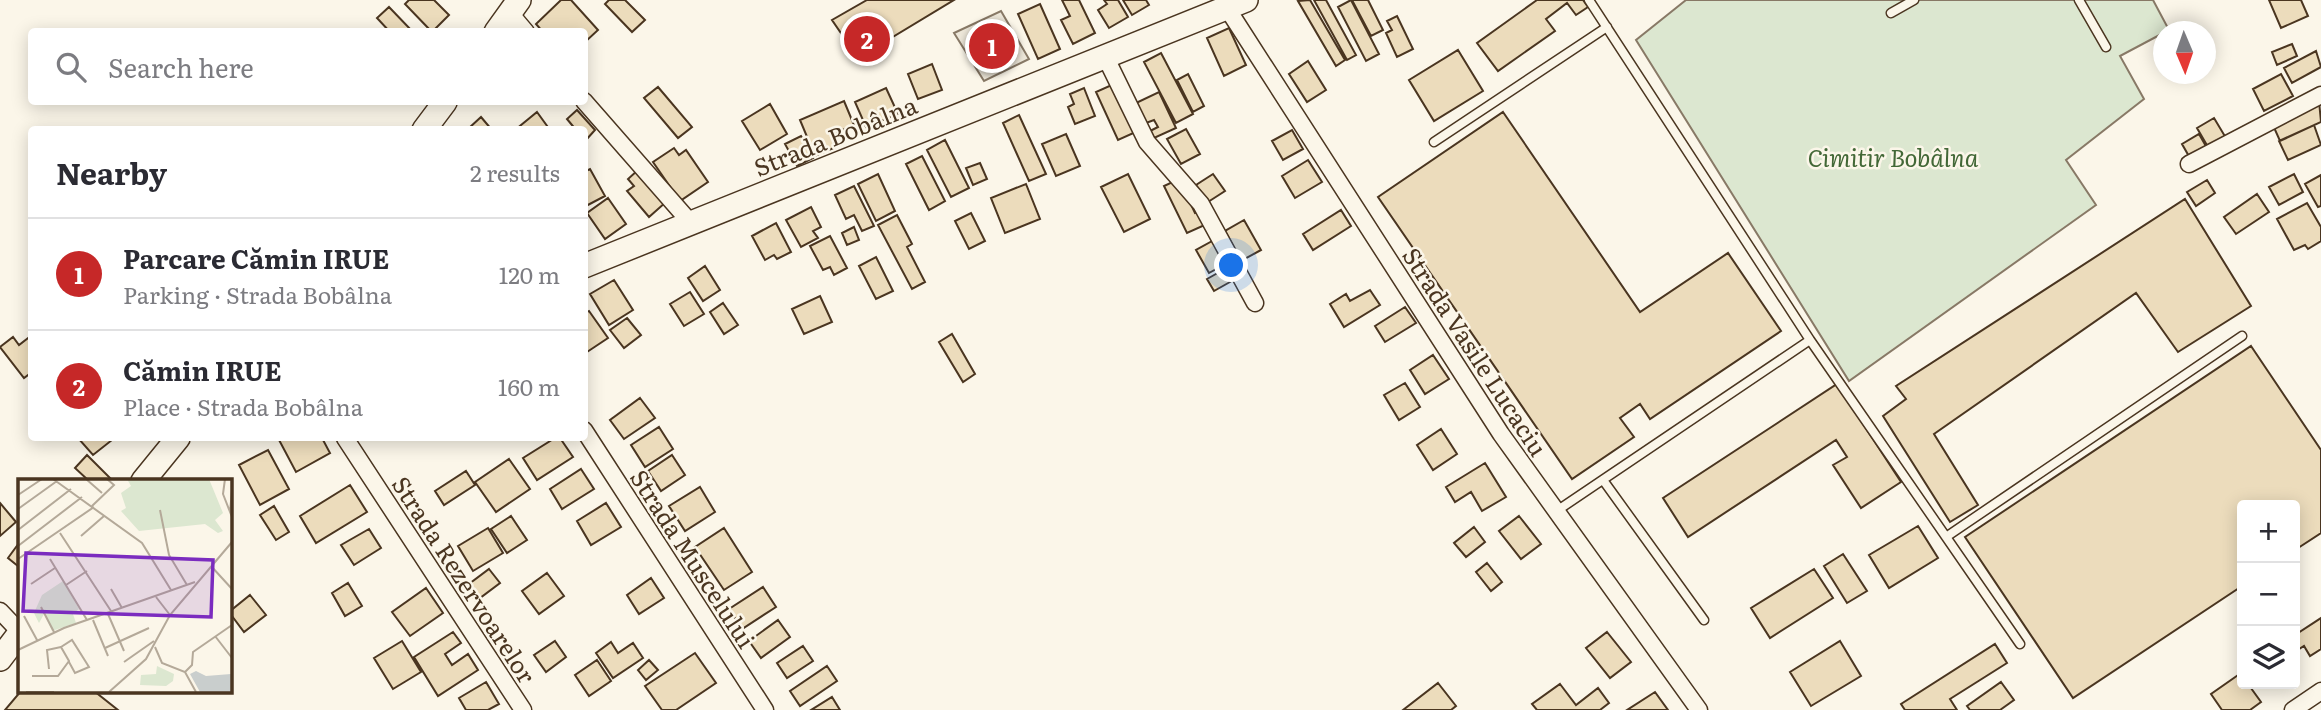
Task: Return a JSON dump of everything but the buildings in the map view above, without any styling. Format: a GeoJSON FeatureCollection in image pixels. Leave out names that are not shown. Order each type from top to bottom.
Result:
{"type":"FeatureCollection","features":[{"type":"Feature","properties":{"kind":"main road","name":"Strada Bobâlna"},"geometry":{"type":"LineString","coordinates":[[588,263],[1236,4]]}},
{"type":"Feature","properties":{"kind":"main road"},"geometry":{"type":"LineString","coordinates":[[427,126],[443,105]]}},
{"type":"Feature","properties":{"kind":"main road"},"geometry":{"type":"LineString","coordinates":[[145,479],[176,441]]}},
{"type":"Feature","properties":{"kind":"main road"},"geometry":{"type":"LineString","coordinates":[[0,659],[18,634]]}},
{"type":"Feature","properties":{"kind":"street","name":"Strada Vasile Lucaciu"},"geometry":{"type":"LineString","coordinates":[[1236,4],[1555,512],[1699,710]]}},
{"type":"Feature","properties":{"kind":"street"},"geometry":{"type":"LineString","coordinates":[[508,15],[522,28]]}},
{"type":"Feature","properties":{"kind":"street"},"geometry":{"type":"LineString","coordinates":[[1105,56],[1147,142],[1201,204],[1255,303]]}},
{"type":"Feature","properties":{"kind":"street"},"geometry":{"type":"LineString","coordinates":[[2189,164],[2321,95]]}},
{"type":"Feature","properties":{"kind":"street"},"geometry":{"type":"LineString","coordinates":[[588,105],[690,222]]}},
{"type":"Feature","properties":{"kind":"street","name":"Strada Muscelului"},"geometry":{"type":"LineString","coordinates":[[588,436],[765,710]]}},
{"type":"Feature","properties":{"kind":"street","name":"Strada Rezervoarelor"},"geometry":{"type":"LineString","coordinates":[[347,441],[523,710]]}},
{"type":"Feature","properties":{"kind":"street"},"geometry":{"type":"LineString","coordinates":[[0,611],[18,632]]}},
{"type":"Feature","properties":{"kind":"street"},"geometry":{"type":"LineString","coordinates":[[2293,710],[2321,691]]}},
{"type":"Feature","properties":{"kind":"lane"},"geometry":{"type":"LineString","coordinates":[[1589,0],[1810,340],[2020,644]]}},
{"type":"Feature","properties":{"kind":"lane"},"geometry":{"type":"LineString","coordinates":[[1891,13],[1914,0]]}},
{"type":"Feature","properties":{"kind":"lane"},"geometry":{"type":"LineString","coordinates":[[2079,0],[2106,47]]}},
{"type":"Feature","properties":{"kind":"lane"},"geometry":{"type":"LineString","coordinates":[[1434,142],[1607,27]]}},
{"type":"Feature","properties":{"kind":"lane"},"geometry":{"type":"LineString","coordinates":[[1946,537],[2242,336]]}},
{"type":"Feature","properties":{"kind":"lane"},"geometry":{"type":"LineString","coordinates":[[1555,512],[1810,340]]}},
{"type":"Feature","properties":{"kind":"lane"},"geometry":{"type":"LineString","coordinates":[[1603,480],[1704,620]]}},
{"type":"Feature","properties":{"kind":"green space","name":"Cimitir Bobâlna"},"geometry":{"type":"Polygon","coordinates":[[[1686,0],[2153,0],[2164,21],[2153,21],[2153,38],[2120,56],[2144,99],[2066,160],[2096,205],[1849,381],[1636,40],[1686,0]]]}},
{"type":"Feature","properties":{"kind":"shaded area"},"geometry":{"type":"Polygon","coordinates":[[[1001,11],[1029,59],[984,81],[954,33],[1001,11]]]}},
{"type":"Feature","properties":{"kind":"place","name":"Cămin IRUE"},"geometry":{"type":"Point","coordinates":[867,39]}},
{"type":"Feature","properties":{"kind":"place","name":"Parcare Cămin IRUE"},"geometry":{"type":"Point","coordinates":[992,46]}}]}
